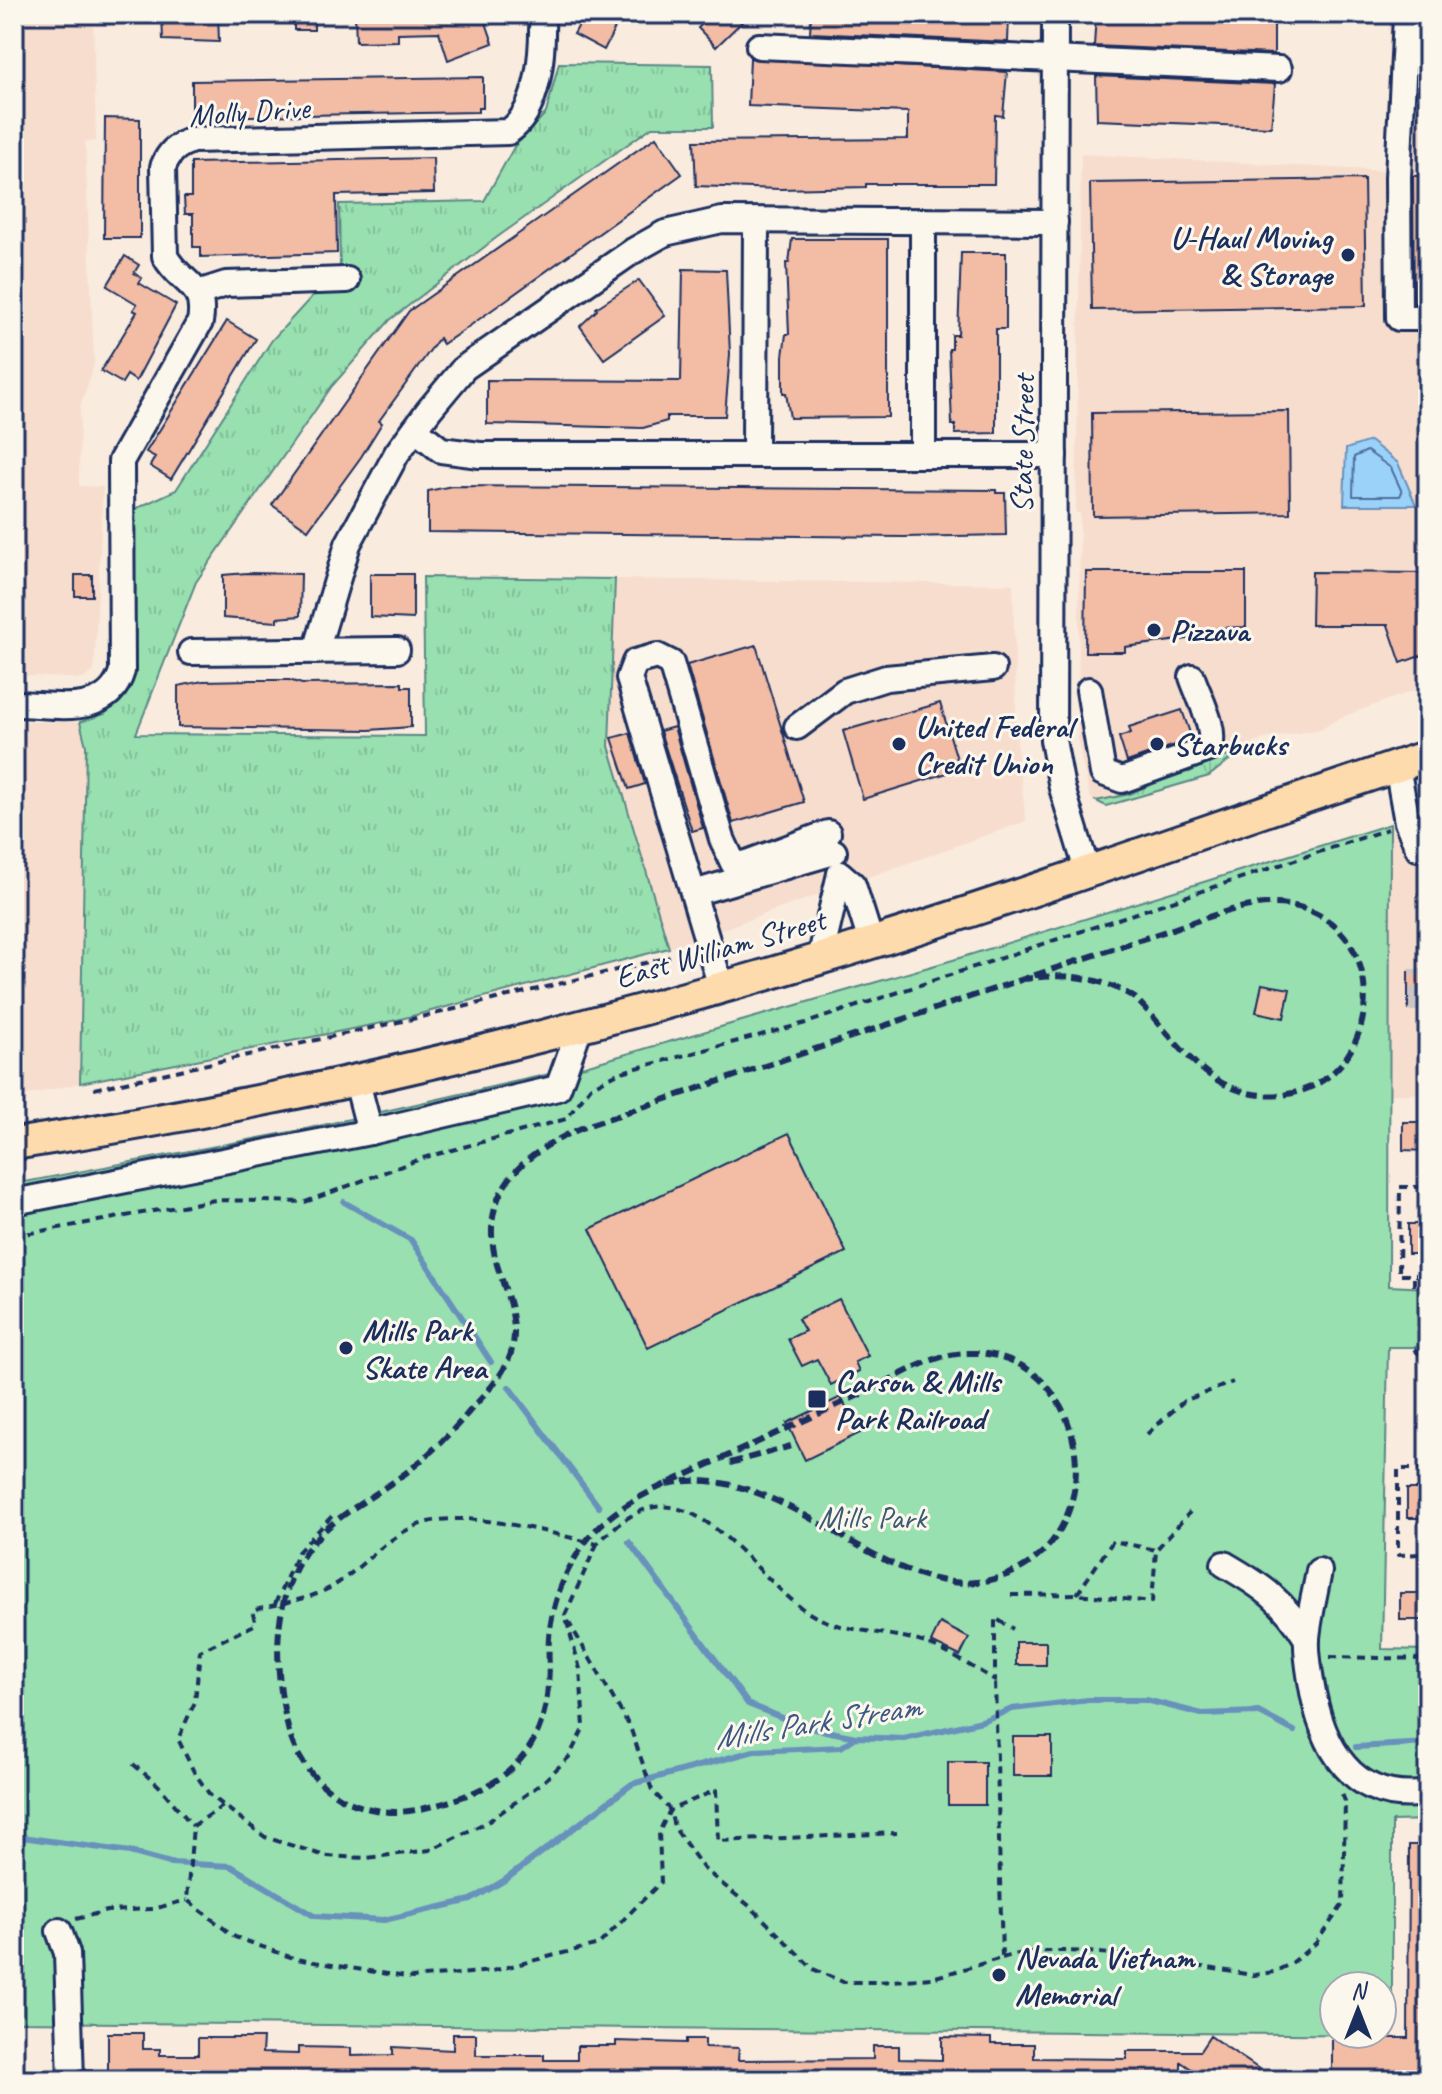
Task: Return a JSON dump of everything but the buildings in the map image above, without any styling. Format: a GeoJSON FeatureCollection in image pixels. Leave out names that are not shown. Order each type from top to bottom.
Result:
{"type":"FeatureCollection","features":[{"type":"Feature","properties":{"kind":"main road","name":"East William Street"},"geometry":{"type":"LineString","coordinates":[[14,1144],[356,1078],[721,987],[820,959],[1428,756]]}},
{"type":"Feature","properties":{"kind":"street","name":"Molly Drive"},"geometry":{"type":"LineString","coordinates":[[198,293],[171,268],[163,247],[163,167],[177,146],[192,140],[508,132],[519,125],[531,103],[542,14]]}},
{"type":"Feature","properties":{"kind":"street","name":"State Street"},"geometry":{"type":"LineString","coordinates":[[1055,14],[1053,740],[1062,788],[1087,870]]}},
{"type":"Feature","properties":{"kind":"street"},"geometry":{"type":"LineString","coordinates":[[1428,17],[1406,17],[1398,177],[1399,318],[1428,318]]}},
{"type":"Feature","properties":{"kind":"street"},"geometry":{"type":"LineString","coordinates":[[759,46],[1279,69]]}},
{"type":"Feature","properties":{"kind":"street"},"geometry":{"type":"LineString","coordinates":[[316,651],[348,544],[397,453],[415,429],[464,368],[633,251],[665,233],[696,224],[756,221],[1055,222]]}},
{"type":"Feature","properties":{"kind":"street"},"geometry":{"type":"LineString","coordinates":[[755,454],[756,221]]}},
{"type":"Feature","properties":{"kind":"street"},"geometry":{"type":"LineString","coordinates":[[923,221],[923,455]]}},
{"type":"Feature","properties":{"kind":"street"},"geometry":{"type":"LineString","coordinates":[[14,704],[82,705],[105,701],[117,686],[122,671],[121,461],[200,322],[202,309],[198,293],[226,284],[347,280]]}},
{"type":"Feature","properties":{"kind":"street"},"geometry":{"type":"LineString","coordinates":[[415,429],[441,450],[480,455],[1054,455]]}},
{"type":"Feature","properties":{"kind":"street"},"geometry":{"type":"LineString","coordinates":[[191,652],[397,650]]}},
{"type":"Feature","properties":{"kind":"street"},"geometry":{"type":"LineString","coordinates":[[694,893],[831,842],[744,864],[733,863],[722,839],[671,663],[657,656],[635,662],[629,678],[721,987]]}},
{"type":"Feature","properties":{"kind":"street"},"geometry":{"type":"LineString","coordinates":[[797,727],[812,719],[845,691],[886,678],[993,668]]}},
{"type":"Feature","properties":{"kind":"street"},"geometry":{"type":"LineString","coordinates":[[1089,690],[1103,773],[1122,780],[1209,749],[1212,741],[1210,729],[1192,677]]}},
{"type":"Feature","properties":{"kind":"street"},"geometry":{"type":"LineString","coordinates":[[1397,766],[1407,822],[1418,848]]}},
{"type":"Feature","properties":{"kind":"street"},"geometry":{"type":"LineString","coordinates":[[820,959],[840,874],[853,885],[871,942]]}},
{"type":"Feature","properties":{"kind":"street"},"geometry":{"type":"LineString","coordinates":[[14,1202],[370,1132],[558,1088],[581,1024]]}},
{"type":"Feature","properties":{"kind":"street"},"geometry":{"type":"LineString","coordinates":[[356,1078],[370,1132]]}},
{"type":"Feature","properties":{"kind":"street"},"geometry":{"type":"LineString","coordinates":[[1224,1564],[1268,1590],[1293,1616],[1308,1648],[1320,1724],[1345,1768],[1361,1780],[1391,1794],[1428,1793]]}},
{"type":"Feature","properties":{"kind":"street"},"geometry":{"type":"LineString","coordinates":[[1308,1648],[1319,1571]]}},
{"type":"Feature","properties":{"kind":"street"},"geometry":{"type":"LineString","coordinates":[[59,1931],[67,1953],[71,2080]]}},
{"type":"Feature","properties":{"kind":"path"},"geometry":{"type":"LineString","coordinates":[[14,1236],[215,1200],[242,1198],[282,1204],[319,1198],[423,1158],[566,1119],[591,1087],[618,1073],[806,1023],[1407,822]]}},
{"type":"Feature","properties":{"kind":"path"},"geometry":{"type":"LineString","coordinates":[[94,1089],[430,1015],[670,957]]}},
{"type":"Feature","properties":{"kind":"path"},"geometry":{"type":"LineString","coordinates":[[1422,1187],[1400,1187],[1399,1275],[1428,1275]]}},
{"type":"Feature","properties":{"kind":"path"},"geometry":{"type":"LineString","coordinates":[[1414,1275],[1414,1286]]}},
{"type":"Feature","properties":{"kind":"path"},"geometry":{"type":"LineString","coordinates":[[1414,1349],[1428,1363]]}},
{"type":"Feature","properties":{"kind":"path"},"geometry":{"type":"LineString","coordinates":[[1147,1434],[1184,1401],[1233,1382]]}},
{"type":"Feature","properties":{"kind":"path"},"geometry":{"type":"LineString","coordinates":[[1419,1554],[1398,1555],[1398,1469],[1428,1469]]}},
{"type":"Feature","properties":{"kind":"path"},"geometry":{"type":"LineString","coordinates":[[597,1544],[461,1519],[427,1522],[394,1539],[335,1585],[285,1606],[275,1604],[252,1611],[256,1624],[200,1651],[195,1702],[178,1739],[194,1772],[223,1806],[265,1837],[325,1856],[366,1858],[430,1850],[489,1821],[542,1783],[569,1757],[584,1727],[580,1669],[565,1615],[597,1544],[642,1508],[674,1507],[720,1531],[764,1578],[806,1611],[847,1628],[925,1643],[995,1680]]}},
{"type":"Feature","properties":{"kind":"path"},"geometry":{"type":"LineString","coordinates":[[1011,1595],[1077,1594],[1152,1602],[1156,1550],[1190,1512]]}},
{"type":"Feature","properties":{"kind":"path"},"geometry":{"type":"LineString","coordinates":[[275,1604],[298,1552],[333,1515]]}},
{"type":"Feature","properties":{"kind":"path"},"geometry":{"type":"LineString","coordinates":[[1077,1594],[1113,1541],[1156,1550]]}},
{"type":"Feature","properties":{"kind":"path"},"geometry":{"type":"LineString","coordinates":[[565,1615],[630,1727],[652,1790],[670,1810],[674,1827],[704,1869],[752,1908],[813,1969],[843,1982],[932,1978],[1028,1949],[1064,1950],[1254,1975],[1274,1972],[1292,1963],[1316,1943],[1345,1895],[1345,1801],[1338,1786]]}},
{"type":"Feature","properties":{"kind":"path"},"geometry":{"type":"LineString","coordinates":[[1002,1958],[995,1618],[1013,1629]]}},
{"type":"Feature","properties":{"kind":"path"},"geometry":{"type":"LineString","coordinates":[[1308,1648],[1428,1659]]}},
{"type":"Feature","properties":{"kind":"path"},"geometry":{"type":"LineString","coordinates":[[133,1764],[158,1785],[193,1826],[187,1900]]}},
{"type":"Feature","properties":{"kind":"path"},"geometry":{"type":"LineString","coordinates":[[187,1900],[235,1937],[296,1959],[412,1978],[492,1971],[599,1944],[661,1882],[659,1832],[670,1810],[716,1790],[718,1841],[897,1833]]}},
{"type":"Feature","properties":{"kind":"path"},"geometry":{"type":"LineString","coordinates":[[193,1826],[223,1806]]}},
{"type":"Feature","properties":{"kind":"path"},"geometry":{"type":"LineString","coordinates":[[59,1931],[79,1918],[107,1911],[153,1909],[187,1900]]}},
{"type":"Feature","properties":{"kind":"shaded area"},"geometry":{"type":"Polygon","coordinates":[[[14,14],[93,14],[96,141],[85,142],[94,365],[80,407],[79,486],[103,487],[94,671],[83,679],[14,675],[14,14]]]}},
{"type":"Feature","properties":{"kind":"shaded area"},"geometry":{"type":"Polygon","coordinates":[[[1389,14],[1428,14],[1428,685],[1339,718],[1321,729],[1264,739],[1246,746],[1210,776],[1101,806],[1090,797],[1078,743],[1080,513],[1076,513],[1081,154],[1387,171],[1389,14]]]}},
{"type":"Feature","properties":{"kind":"shaded area"},"geometry":{"type":"Polygon","coordinates":[[[615,579],[1013,584],[1017,749],[1026,821],[669,948],[609,746],[615,579]]]}},
{"type":"Feature","properties":{"kind":"shaded area"},"geometry":{"type":"Polygon","coordinates":[[[14,722],[80,722],[86,746],[80,1083],[14,1098],[14,722]]]}},
{"type":"Feature","properties":{"kind":"shaded area"},"geometry":{"type":"Polygon","coordinates":[[[1428,817],[1428,1094],[1390,1094],[1390,824],[1428,817]]]}},
{"type":"Feature","properties":{"kind":"green space"},"geometry":{"type":"Polygon","coordinates":[[[559,63],[712,65],[713,127],[652,127],[496,238],[390,320],[332,386],[196,582],[136,734],[425,736],[423,577],[615,579],[609,746],[669,948],[397,1020],[80,1083],[86,746],[80,722],[105,714],[121,697],[133,510],[176,490],[272,340],[340,266],[339,204],[484,201],[514,147],[546,113],[559,63]]]}},
{"type":"Feature","properties":{"kind":"green space"},"geometry":{"type":"Polygon","coordinates":[[[1217,756],[1233,757],[1209,776],[1106,806],[1096,801],[1130,794],[1172,773],[1190,772],[1217,756]]]}},
{"type":"Feature","properties":{"kind":"green space","name":"Mills Park"},"geometry":{"type":"Polygon","coordinates":[[[1390,824],[1389,1286],[1428,1288],[1428,1347],[1388,1347],[1382,1649],[1428,1650],[1428,1820],[1392,1821],[1392,1970],[1318,1970],[1318,2034],[14,2022],[14,1184],[301,1130],[585,1066],[953,960],[1390,824]]]}},
{"type":"Feature","properties":{"kind":"water"},"geometry":{"type":"Polygon","coordinates":[[[1370,441],[1398,463],[1416,505],[1344,505],[1346,449],[1370,441]]]}},
{"type":"Feature","properties":{"kind":"waterway"},"geometry":{"type":"LineString","coordinates":[[344,1202],[411,1240],[491,1362]]}},
{"type":"Feature","properties":{"kind":"waterway"},"geometry":{"type":"LineString","coordinates":[[509,1387],[599,1507]]}},
{"type":"Feature","properties":{"kind":"waterway"},"geometry":{"type":"LineString","coordinates":[[629,1542],[748,1704],[805,1727],[856,1737]]}},
{"type":"Feature","properties":{"kind":"waterway","name":"Mills Park Stream"},"geometry":{"type":"LineString","coordinates":[[14,1836],[130,1852],[170,1863],[231,1866],[314,1916],[384,1920],[471,1900],[505,1880],[632,1784],[754,1751],[841,1747],[856,1737],[904,1739],[982,1721],[1012,1709],[1088,1700],[1146,1700],[1202,1714],[1258,1712],[1294,1731]]}},
{"type":"Feature","properties":{"kind":"waterway"},"geometry":{"type":"LineString","coordinates":[[1356,1747],[1428,1743]]}},
{"type":"Feature","properties":{"kind":"tunnel"},"geometry":{"type":"LineString","coordinates":[[1421,969],[1421,1011]]}},
{"type":"Feature","properties":{"kind":"railway"},"geometry":{"type":"LineString","coordinates":[[666,1484],[711,1482],[753,1492],[795,1510],[874,1555],[914,1573],[954,1582],[994,1579],[1034,1560],[1060,1529],[1074,1492],[1075,1452],[1064,1414],[1043,1382],[1010,1360],[967,1353],[928,1362],[667,1483],[634,1500],[604,1522],[574,1559],[557,1598],[550,1629],[545,1706],[533,1742],[523,1757],[496,1781],[439,1805],[386,1812],[346,1800],[309,1771],[288,1728],[280,1679],[279,1629],[290,1581],[316,1539],[431,1451],[484,1396],[503,1370],[512,1351],[514,1327],[492,1241],[493,1217],[499,1196],[510,1177],[544,1147],[589,1125],[1226,911],[1248,906],[1282,904],[1326,919],[1348,941],[1361,968],[1365,999],[1360,1030],[1346,1058],[1324,1080],[1293,1093],[1263,1095],[1235,1089],[1205,1072],[1135,998],[1122,991],[1082,978],[1054,976],[1025,979]]}},
{"type":"Feature","properties":{"kind":"railway"},"geometry":{"type":"LineString","coordinates":[[730,1463],[791,1446]]}},
{"type":"Feature","properties":{"kind":"place","name":"U-Haul Moving & Storage"},"geometry":{"type":"Point","coordinates":[1348,255]}},
{"type":"Feature","properties":{"kind":"place","name":"Pizzava"},"geometry":{"type":"Point","coordinates":[1154,630]}},
{"type":"Feature","properties":{"kind":"place","name":"United Federal Credit Union"},"geometry":{"type":"Point","coordinates":[899,744]}},
{"type":"Feature","properties":{"kind":"place","name":"Starbucks"},"geometry":{"type":"Point","coordinates":[1157,744]}},
{"type":"Feature","properties":{"kind":"place","name":"Mills Park Skate Area"},"geometry":{"type":"Point","coordinates":[346,1348]}},
{"type":"Feature","properties":{"kind":"place","name":"Carson & Mills Park Railroad"},"geometry":{"type":"Point","coordinates":[817,1399]}},
{"type":"Feature","properties":{"kind":"place","name":"Nevada Vietnam Memorial"},"geometry":{"type":"Point","coordinates":[999,1975]}}]}
